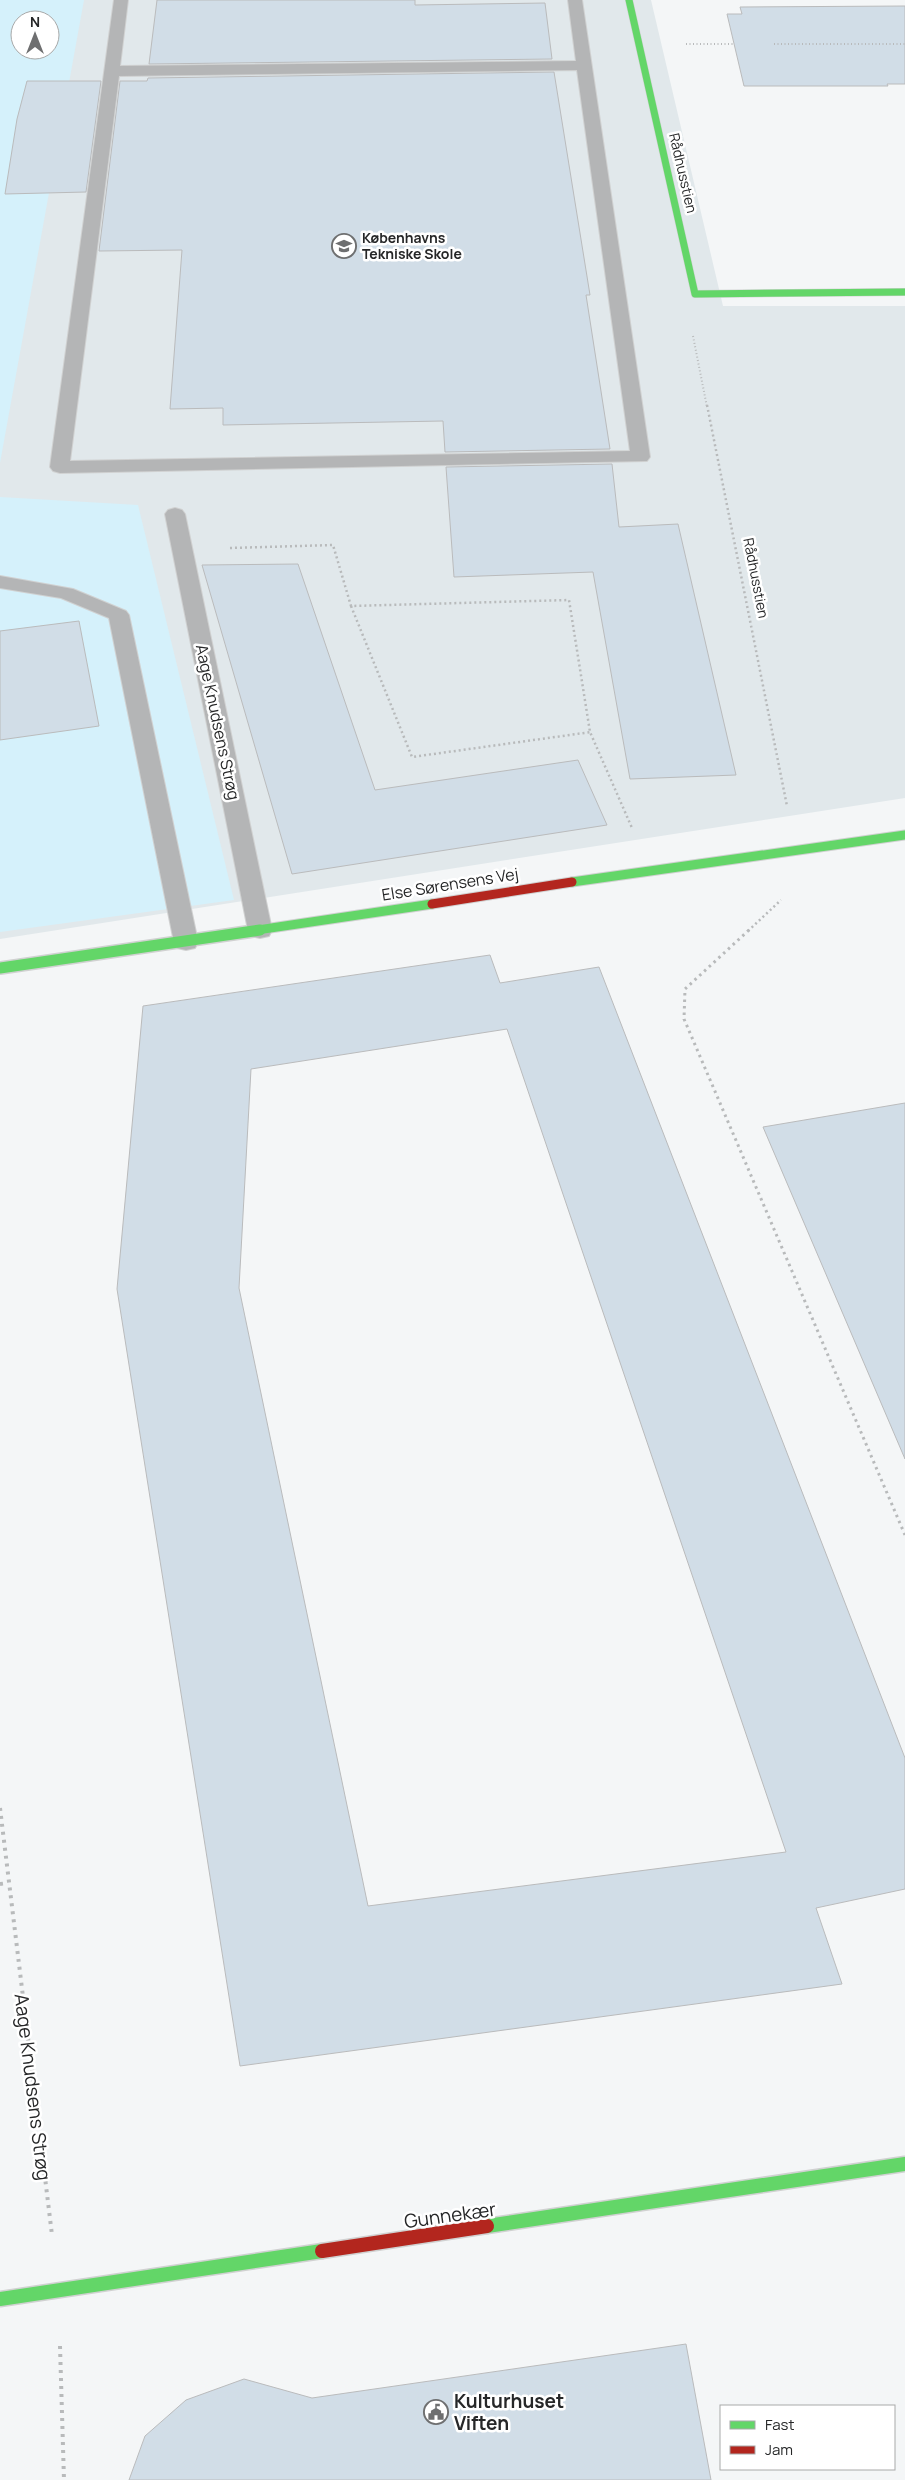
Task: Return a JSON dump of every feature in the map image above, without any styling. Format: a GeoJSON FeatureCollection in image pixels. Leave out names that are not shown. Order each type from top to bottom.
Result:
{"type":"FeatureCollection","features":[{"type":"Feature","properties":{"kind":"street","name":"Rådhusstien"},"geometry":{"type":"LineString","coordinates":[[630,0],[695,294],[905,292]]}},
{"type":"Feature","properties":{"kind":"street","name":"Else Sørensens Vej"},"geometry":{"type":"LineString","coordinates":[[0,968],[186,942],[650,870],[796,851],[905,834]]}},
{"type":"Feature","properties":{"kind":"street","name":"Gunnekær"},"geometry":{"type":"LineString","coordinates":[[0,2300],[905,2164]]}},
{"type":"Feature","properties":{"kind":"lane"},"geometry":{"type":"LineString","coordinates":[[121,0],[60,467],[640,456],[575,0]]}},
{"type":"Feature","properties":{"kind":"lane"},"geometry":{"type":"LineString","coordinates":[[112,71],[584,65]]}},
{"type":"Feature","properties":{"kind":"lane","name":"Aage Knudsens Strøg"},"geometry":{"type":"LineString","coordinates":[[175,514],[260,930]]}},
{"type":"Feature","properties":{"kind":"lane"},"geometry":{"type":"LineString","coordinates":[[0,582],[66,593],[119,614],[186,942]]}},
{"type":"Feature","properties":{"kind":"path"},"geometry":{"type":"LineString","coordinates":[[680,44],[734,44]]}},
{"type":"Feature","properties":{"kind":"path"},"geometry":{"type":"LineString","coordinates":[[774,44],[905,44]]}},
{"type":"Feature","properties":{"kind":"path","name":"Rådhusstien"},"geometry":{"type":"LineString","coordinates":[[691,329],[796,851]]}},
{"type":"Feature","properties":{"kind":"path"},"geometry":{"type":"LineString","coordinates":[[182,550],[333,545],[351,606],[412,757],[592,732]]}},
{"type":"Feature","properties":{"kind":"path"},"geometry":{"type":"LineString","coordinates":[[351,606],[569,600],[592,732],[650,870]]}},
{"type":"Feature","properties":{"kind":"path"},"geometry":{"type":"LineString","coordinates":[[796,851],[788,894],[685,989],[684,1019],[905,1535]]}},
{"type":"Feature","properties":{"kind":"path","name":"Aage Knudsens Strøg"},"geometry":{"type":"LineString","coordinates":[[0,1808],[59,2290],[64,2480]]}},
{"type":"Feature","properties":{"kind":"path"},"geometry":{"type":"LineString","coordinates":[[0,1884],[8,1883]]}},
{"type":"Feature","properties":{"kind":"shaded area"},"geometry":{"type":"Polygon","coordinates":[[[0,0],[651,0],[723,306],[905,306],[905,798],[0,939],[0,0]]]}},
{"type":"Feature","properties":{"kind":"shaded area"},"geometry":{"type":"Polygon","coordinates":[[[0,0],[84,0],[0,463],[0,0]]]}},
{"type":"Feature","properties":{"kind":"shaded area"},"geometry":{"type":"Polygon","coordinates":[[[0,497],[138,505],[234,900],[0,932],[0,497]]]}},
{"type":"Feature","properties":{"kind":"building"},"geometry":{"type":"Polygon","coordinates":[[[157,0],[415,0],[415,5],[545,3],[552,59],[149,64],[157,0]]]}},
{"type":"Feature","properties":{"kind":"building"},"geometry":{"type":"Polygon","coordinates":[[[905,6],[905,84],[887,84],[888,86],[744,86],[727,14],[742,14],[740,7],[905,6]]]}},
{"type":"Feature","properties":{"kind":"building"},"geometry":{"type":"Polygon","coordinates":[[[554,72],[590,295],[586,295],[610,449],[445,452],[443,421],[223,425],[223,408],[170,409],[182,250],[99,251],[120,81],[147,81],[148,78],[554,72]]]}},
{"type":"Feature","properties":{"kind":"building"},"geometry":{"type":"Polygon","coordinates":[[[27,81],[101,81],[86,192],[5,194],[17,119],[27,81]]]}},
{"type":"Feature","properties":{"kind":"building"},"geometry":{"type":"Polygon","coordinates":[[[612,464],[619,527],[678,524],[736,775],[630,779],[593,572],[454,577],[446,467],[612,464]]]}},
{"type":"Feature","properties":{"kind":"building"},"geometry":{"type":"Polygon","coordinates":[[[298,564],[375,790],[578,760],[607,825],[292,874],[202,565],[298,564]]]}},
{"type":"Feature","properties":{"kind":"building"},"geometry":{"type":"Polygon","coordinates":[[[79,621],[99,726],[0,740],[0,631],[79,621]]]}},
{"type":"Feature","properties":{"kind":"building"},"geometry":{"type":"Polygon","coordinates":[[[490,955],[500,983],[599,967],[905,1758],[905,1889],[816,1908],[842,1984],[240,2066],[117,1289],[143,1006],[490,955]],[[507,1029],[251,1069],[239,1288],[368,1906],[786,1852],[507,1029]]]}},
{"type":"Feature","properties":{"kind":"building"},"geometry":{"type":"Polygon","coordinates":[[[905,1103],[905,1459],[763,1127],[905,1103]]]}},
{"type":"Feature","properties":{"kind":"building","name":"Kulturhuset Viften"},"geometry":{"type":"Polygon","coordinates":[[[686,2344],[711,2480],[129,2480],[145,2436],[186,2400],[244,2379],[312,2398],[686,2344]]]}},
{"type":"Feature","properties":{"kind":"traffic: fast"},"geometry":{"type":"LineString","coordinates":[[629,0],[695,294],[905,292]]}},
{"type":"Feature","properties":{"kind":"traffic: fast"},"geometry":{"type":"LineString","coordinates":[[572,882],[905,835]]}},
{"type":"Feature","properties":{"kind":"traffic: fast"},"geometry":{"type":"LineString","coordinates":[[0,968],[432,904]]}},
{"type":"Feature","properties":{"kind":"traffic: fast"},"geometry":{"type":"LineString","coordinates":[[487,2226],[905,2164]]}},
{"type":"Feature","properties":{"kind":"traffic: fast"},"geometry":{"type":"LineString","coordinates":[[0,2299],[322,2251]]}},
{"type":"Feature","properties":{"kind":"traffic: jam"},"geometry":{"type":"LineString","coordinates":[[432,904],[572,882]]}},
{"type":"Feature","properties":{"kind":"traffic: jam"},"geometry":{"type":"LineString","coordinates":[[322,2251],[487,2226]]}},
{"type":"Feature","properties":{"kind":"place","name":"Københavns Tekniske Skole"},"geometry":{"type":"Point","coordinates":[344,246]}},
{"type":"Feature","properties":{"kind":"place","name":"Kulturhuset Viften"},"geometry":{"type":"Point","coordinates":[436,2412]}}]}
